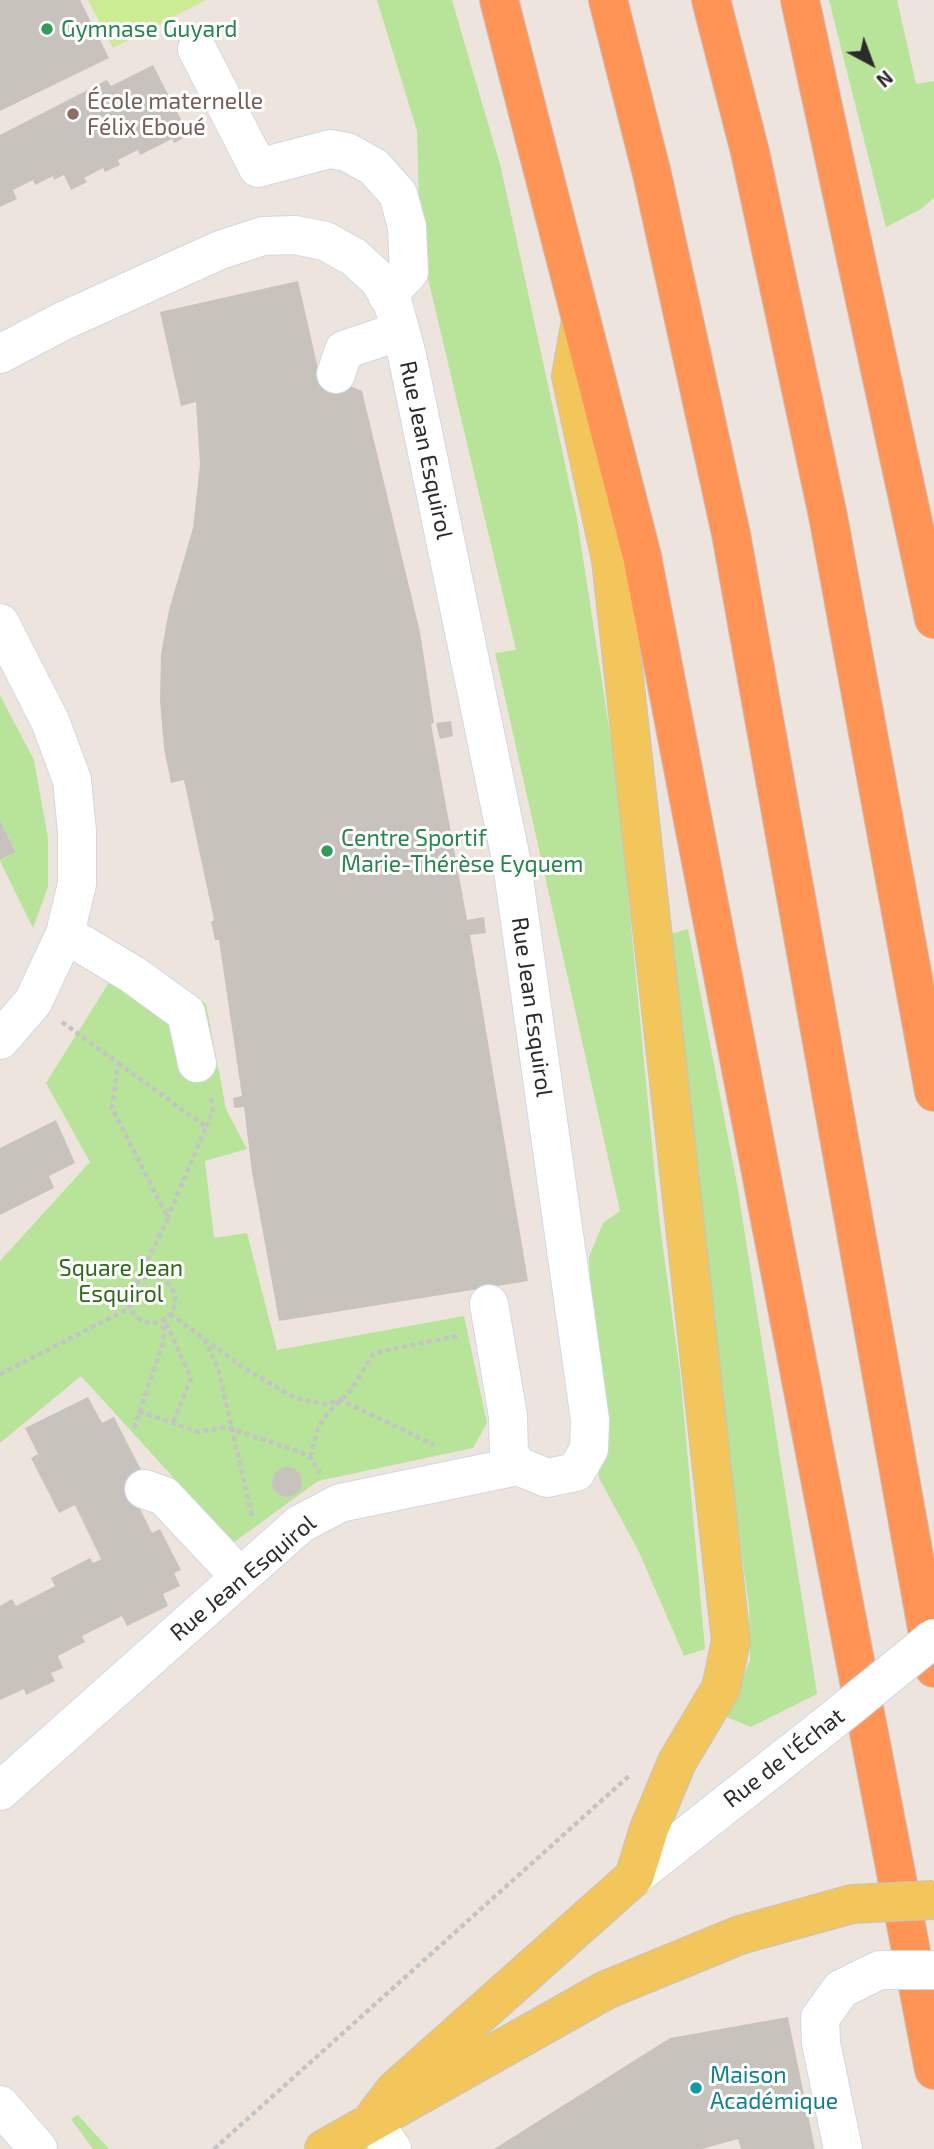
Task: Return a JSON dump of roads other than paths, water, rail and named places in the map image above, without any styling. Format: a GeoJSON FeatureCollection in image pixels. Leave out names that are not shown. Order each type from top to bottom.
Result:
{"type":"FeatureCollection","features":[{"type":"Feature","properties":{"kind":"highway"},"geometry":{"type":"LineString","coordinates":[[499,0],[642,556],[934,2070]]}},
{"type":"Feature","properties":{"kind":"highway"},"geometry":{"type":"LineString","coordinates":[[608,0],[652,174],[731,534],[934,1668]]}},
{"type":"Feature","properties":{"kind":"highway"},"geometry":{"type":"LineString","coordinates":[[710,0],[750,152],[828,516],[934,1092]]}},
{"type":"Feature","properties":{"kind":"highway"},"geometry":{"type":"LineString","coordinates":[[800,0],[934,619]]}},
{"type":"Feature","properties":{"kind":"main road"},"geometry":{"type":"LineString","coordinates":[[382,2134],[395,2090],[634,1877],[649,1829],[677,1762],[721,1688],[731,1641],[611,561],[570,376],[581,320]]}},
{"type":"Feature","properties":{"kind":"main road"},"geometry":{"type":"LineString","coordinates":[[324,2149],[382,2134],[606,1990],[740,1936],[852,1904],[934,1900]]}},
{"type":"Feature","properties":{"kind":"street"},"geometry":{"type":"LineString","coordinates":[[197,49],[258,168],[330,149],[346,152],[374,167],[398,194],[407,227],[409,272],[387,295]]}},
{"type":"Feature","properties":{"kind":"street","name":"Rue Jean Esquirol"},"geometry":{"type":"LineString","coordinates":[[0,354],[63,321],[220,250],[263,236],[295,235],[325,241],[354,257],[379,280],[400,331],[512,864],[590,1420],[589,1449],[576,1472],[547,1478],[518,1466],[340,1503],[300,1524],[0,1791]]}},
{"type":"Feature","properties":{"kind":"street"},"geometry":{"type":"LineString","coordinates":[[336,374],[344,350],[400,331]]}},
{"type":"Feature","properties":{"kind":"street"},"geometry":{"type":"LineString","coordinates":[[0,623],[50,721],[72,780],[77,832],[77,884],[65,934],[52,967],[33,1002],[0,1040]]}},
{"type":"Feature","properties":{"kind":"street"},"geometry":{"type":"LineString","coordinates":[[65,934],[132,974],[186,1013],[197,1063]]}},
{"type":"Feature","properties":{"kind":"street"},"geometry":{"type":"LineString","coordinates":[[491,1317],[508,1416],[509,1454],[518,1466]]}},
{"type":"Feature","properties":{"kind":"street"},"geometry":{"type":"LineString","coordinates":[[144,1489],[164,1496],[240,1577]]}},
{"type":"Feature","properties":{"kind":"street","name":"Rue de l'Échat"},"geometry":{"type":"LineString","coordinates":[[634,1877],[934,1638]]}},
{"type":"Feature","properties":{"kind":"street"},"geometry":{"type":"LineString","coordinates":[[843,2149],[821,2043],[820,2018],[841,1989],[880,1970],[934,1970]]}},
{"type":"Feature","properties":{"kind":"street"},"geometry":{"type":"LineString","coordinates":[[0,2105],[38,2149]]}},
{"type":"Feature","properties":{"kind":"place","name":"Gymnase Guyard"},"geometry":{"type":"Point","coordinates":[47,29]}},
{"type":"Feature","properties":{"kind":"place","name":"École maternelle Félix Eboué"},"geometry":{"type":"Point","coordinates":[73,114]}},
{"type":"Feature","properties":{"kind":"place","name":"Centre Sportif Marie-Thérèse Eyquem"},"geometry":{"type":"Point","coordinates":[327,851]}},
{"type":"Feature","properties":{"kind":"place","name":"Maison Académique"},"geometry":{"type":"Point","coordinates":[696,2088]}},
{"type":"Feature","properties":{"kind":"park label","name":"Square Jean Esquirol"},"geometry":{"type":"Point","coordinates":[121,1281]}}]}
